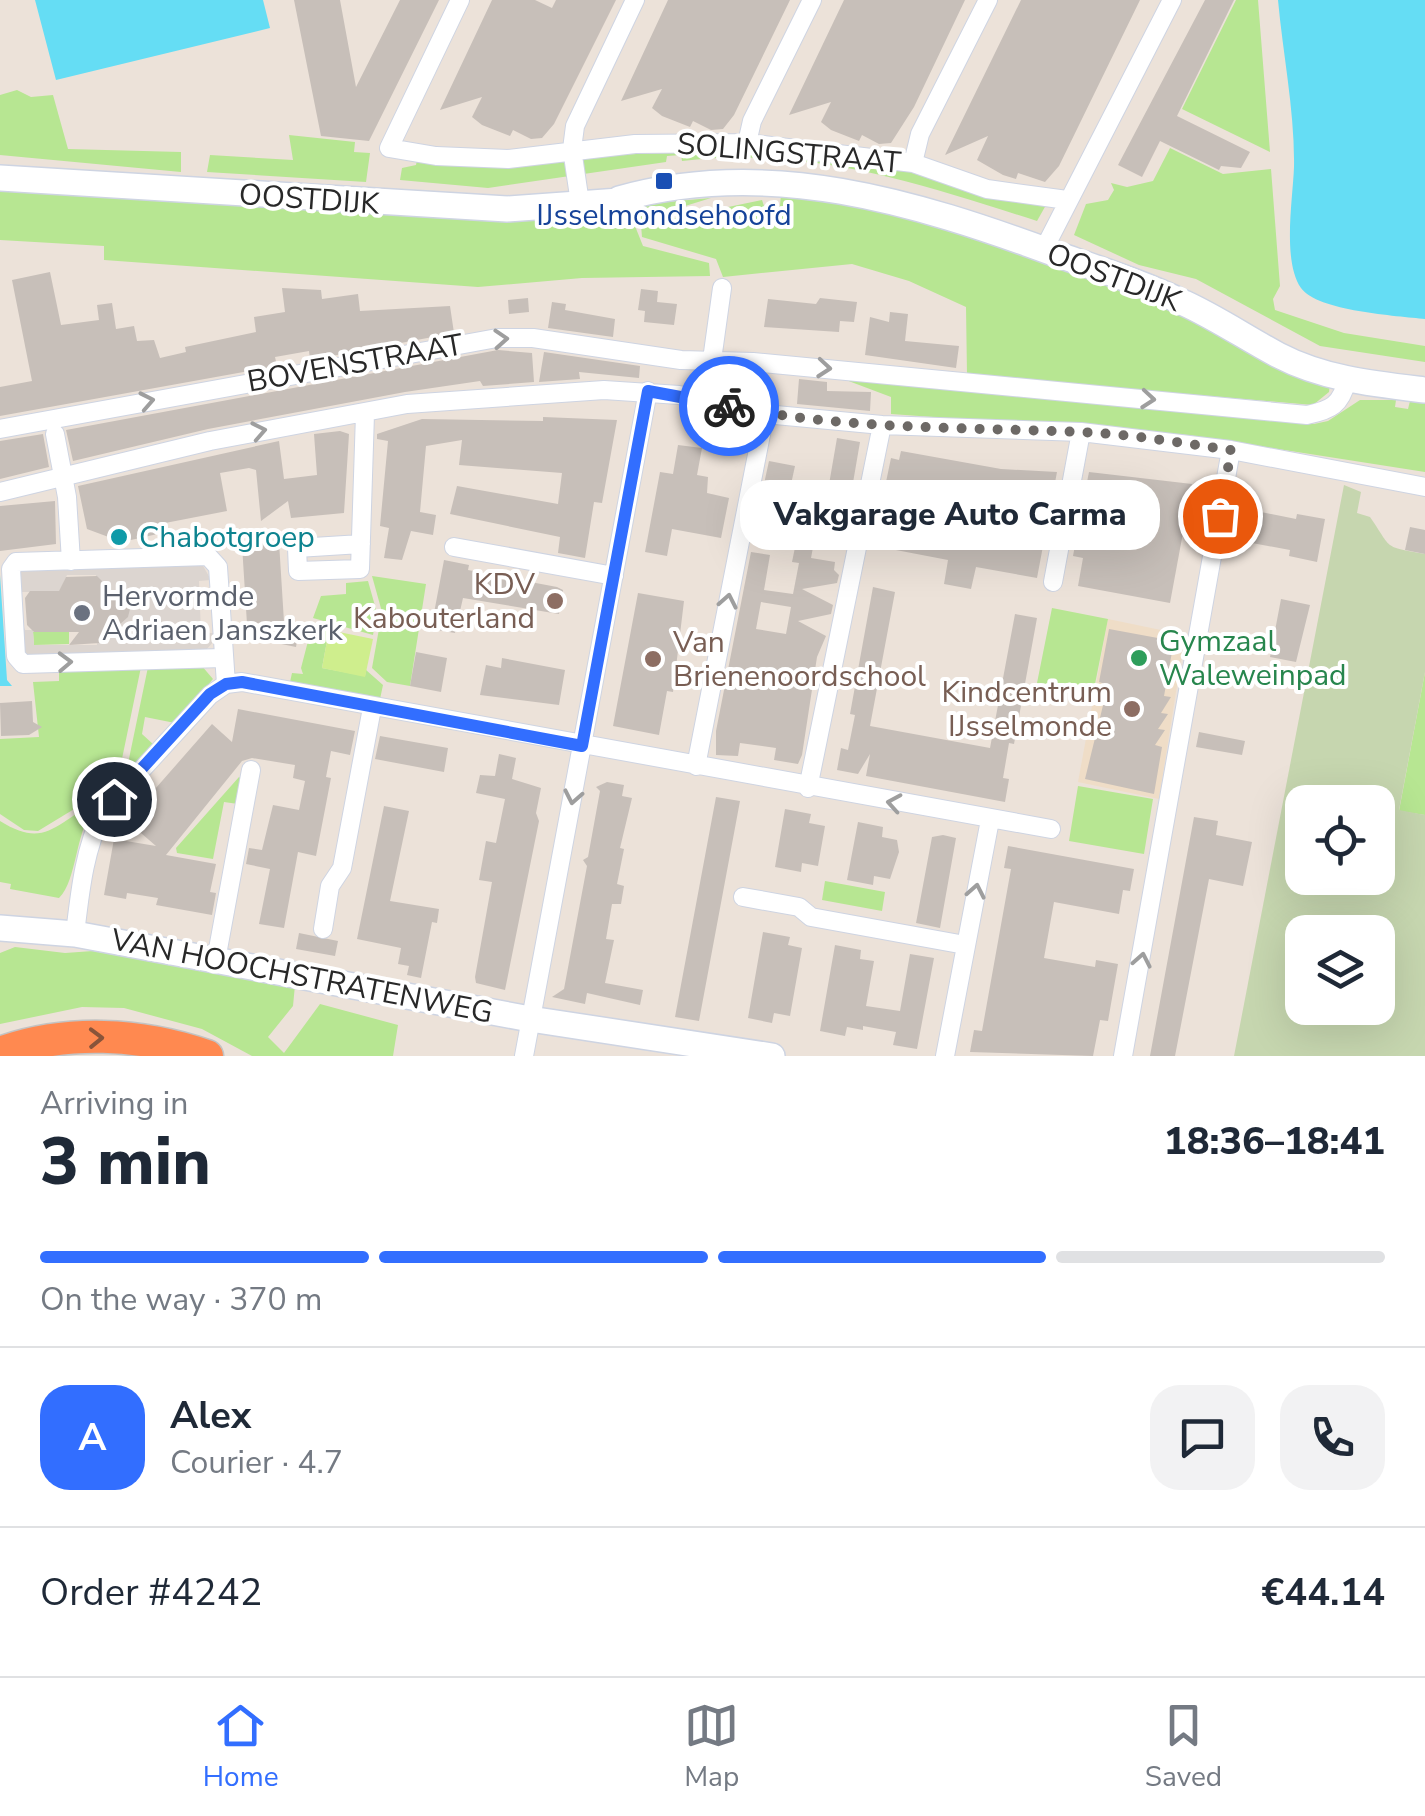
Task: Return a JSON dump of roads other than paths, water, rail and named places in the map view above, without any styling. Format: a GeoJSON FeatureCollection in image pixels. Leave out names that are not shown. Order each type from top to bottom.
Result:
{"type":"FeatureCollection","features":[{"type":"Feature","properties":{"kind":"highway"},"geometry":{"type":"LineString","coordinates":[[0,1053],[44,1042],[123,1037],[167,1043],[207,1056]]}},
{"type":"Feature","properties":{"kind":"street","name":"SOLINGSTRAAT"},"geometry":{"type":"LineString","coordinates":[[460,0],[389,148],[472,159],[508,159],[572,149],[690,141],[747,144],[912,163],[987,188],[1066,200]]}},
{"type":"Feature","properties":{"kind":"street"},"geometry":{"type":"LineString","coordinates":[[580,202],[572,149],[575,126],[636,0]]}},
{"type":"Feature","properties":{"kind":"street"},"geometry":{"type":"LineString","coordinates":[[747,144],[752,121],[812,0]]}},
{"type":"Feature","properties":{"kind":"street"},"geometry":{"type":"LineString","coordinates":[[912,163],[920,134],[988,0]]}},
{"type":"Feature","properties":{"kind":"street"},"geometry":{"type":"LineString","coordinates":[[1044,250],[1066,200],[1081,183],[1172,0]]}},
{"type":"Feature","properties":{"kind":"street","name":"OOSTDIJK"},"geometry":{"type":"LineString","coordinates":[[0,178],[507,209],[619,199],[719,180],[768,180],[884,197],[1044,250],[1182,302],[1279,355],[1347,380],[1425,390]]}},
{"type":"Feature","properties":{"kind":"street"},"geometry":{"type":"LineString","coordinates":[[712,360],[722,288]]}},
{"type":"Feature","properties":{"kind":"street","name":"BOVENSTRAAT"},"geometry":{"type":"LineString","coordinates":[[0,428],[497,338],[532,338],[712,360],[1307,415],[1331,408],[1342,400],[1347,380]]}},
{"type":"Feature","properties":{"kind":"street"},"geometry":{"type":"LineString","coordinates":[[524,1056],[648,391]]}},
{"type":"Feature","properties":{"kind":"street"},"geometry":{"type":"LineString","coordinates":[[0,492],[62,480],[210,440],[406,404],[648,391],[765,414],[882,424],[1081,432],[1231,450],[1425,488]]}},
{"type":"Feature","properties":{"kind":"street"},"geometry":{"type":"LineString","coordinates":[[361,544],[365,414]]}},
{"type":"Feature","properties":{"kind":"street"},"geometry":{"type":"LineString","coordinates":[[696,766],[765,414]]}},
{"type":"Feature","properties":{"kind":"street"},"geometry":{"type":"LineString","coordinates":[[808,788],[882,424]]}},
{"type":"Feature","properties":{"kind":"street"},"geometry":{"type":"LineString","coordinates":[[1054,582],[1081,432]]}},
{"type":"Feature","properties":{"kind":"street"},"geometry":{"type":"LineString","coordinates":[[55,434],[70,561]]}},
{"type":"Feature","properties":{"kind":"street"},"geometry":{"type":"LineString","coordinates":[[1123,1056],[1231,450]]}},
{"type":"Feature","properties":{"kind":"street"},"geometry":{"type":"LineString","coordinates":[[454,547],[614,576]]}},
{"type":"Feature","properties":{"kind":"street"},"geometry":{"type":"LineString","coordinates":[[222,658],[23,664],[16,656],[11,570],[16,562],[208,556],[218,567],[226,684]]}},
{"type":"Feature","properties":{"kind":"street"},"geometry":{"type":"LineString","coordinates":[[74,934],[86,860],[104,812],[210,694],[226,684],[242,682],[808,788],[1052,829]]}},
{"type":"Feature","properties":{"kind":"street"},"geometry":{"type":"LineString","coordinates":[[323,929],[330,886],[342,868],[372,708]]}},
{"type":"Feature","properties":{"kind":"street"},"geometry":{"type":"LineString","coordinates":[[216,960],[251,770]]}},
{"type":"Feature","properties":{"kind":"street"},"geometry":{"type":"LineString","coordinates":[[946,1056],[990,820]]}},
{"type":"Feature","properties":{"kind":"street"},"geometry":{"type":"LineString","coordinates":[[743,897],[799,907],[811,917],[966,945]]}},
{"type":"Feature","properties":{"kind":"street","name":"VAN HOOCHSTRATENWEG"},"geometry":{"type":"LineString","coordinates":[[0,911],[27,915],[74,934]]}},
{"type":"Feature","properties":{"kind":"street","name":"VAN HOOCHSTRATENWEG"},"geometry":{"type":"LineString","coordinates":[[0,928],[74,934],[530,1019],[772,1056]]}},
{"type":"Feature","properties":{"kind":"water"},"geometry":{"type":"Polygon","coordinates":[[[35,0],[263,0],[270,28],[56,80],[35,0]]]}},
{"type":"Feature","properties":{"kind":"water"},"geometry":{"type":"Polygon","coordinates":[[[1278,0],[1425,0],[1425,319],[1323,302],[1301,288],[1295,276],[1290,246],[1293,126],[1278,0]]]}},
{"type":"Feature","properties":{"kind":"water"},"geometry":{"type":"Polygon","coordinates":[[[0,575],[7,680],[12,686],[0,686],[0,575]]]}},
{"type":"Feature","properties":{"kind":"place","name":"IJsselmondsehoofd"},"geometry":{"type":"Point","coordinates":[664,181]}},
{"type":"Feature","properties":{"kind":"place","name":"Vakgarage Auto Carma"},"geometry":{"type":"Point","coordinates":[1220,516]}},
{"type":"Feature","properties":{"kind":"place","name":"Chabotgroep"},"geometry":{"type":"Point","coordinates":[119,537]}},
{"type":"Feature","properties":{"kind":"place","name":"KDV Kabouterland"},"geometry":{"type":"Point","coordinates":[555,601]}},
{"type":"Feature","properties":{"kind":"place","name":"Hervormde Adriaen Janszkerk"},"geometry":{"type":"Point","coordinates":[82,613]}},
{"type":"Feature","properties":{"kind":"place","name":"Gymzaal Waleweinpad"},"geometry":{"type":"Point","coordinates":[1139,658]}},
{"type":"Feature","properties":{"kind":"place","name":"Van Brienenoordschool"},"geometry":{"type":"Point","coordinates":[653,659]}},
{"type":"Feature","properties":{"kind":"place","name":"Kindcentrum IJsselmonde"},"geometry":{"type":"Point","coordinates":[1132,709]}}]}
